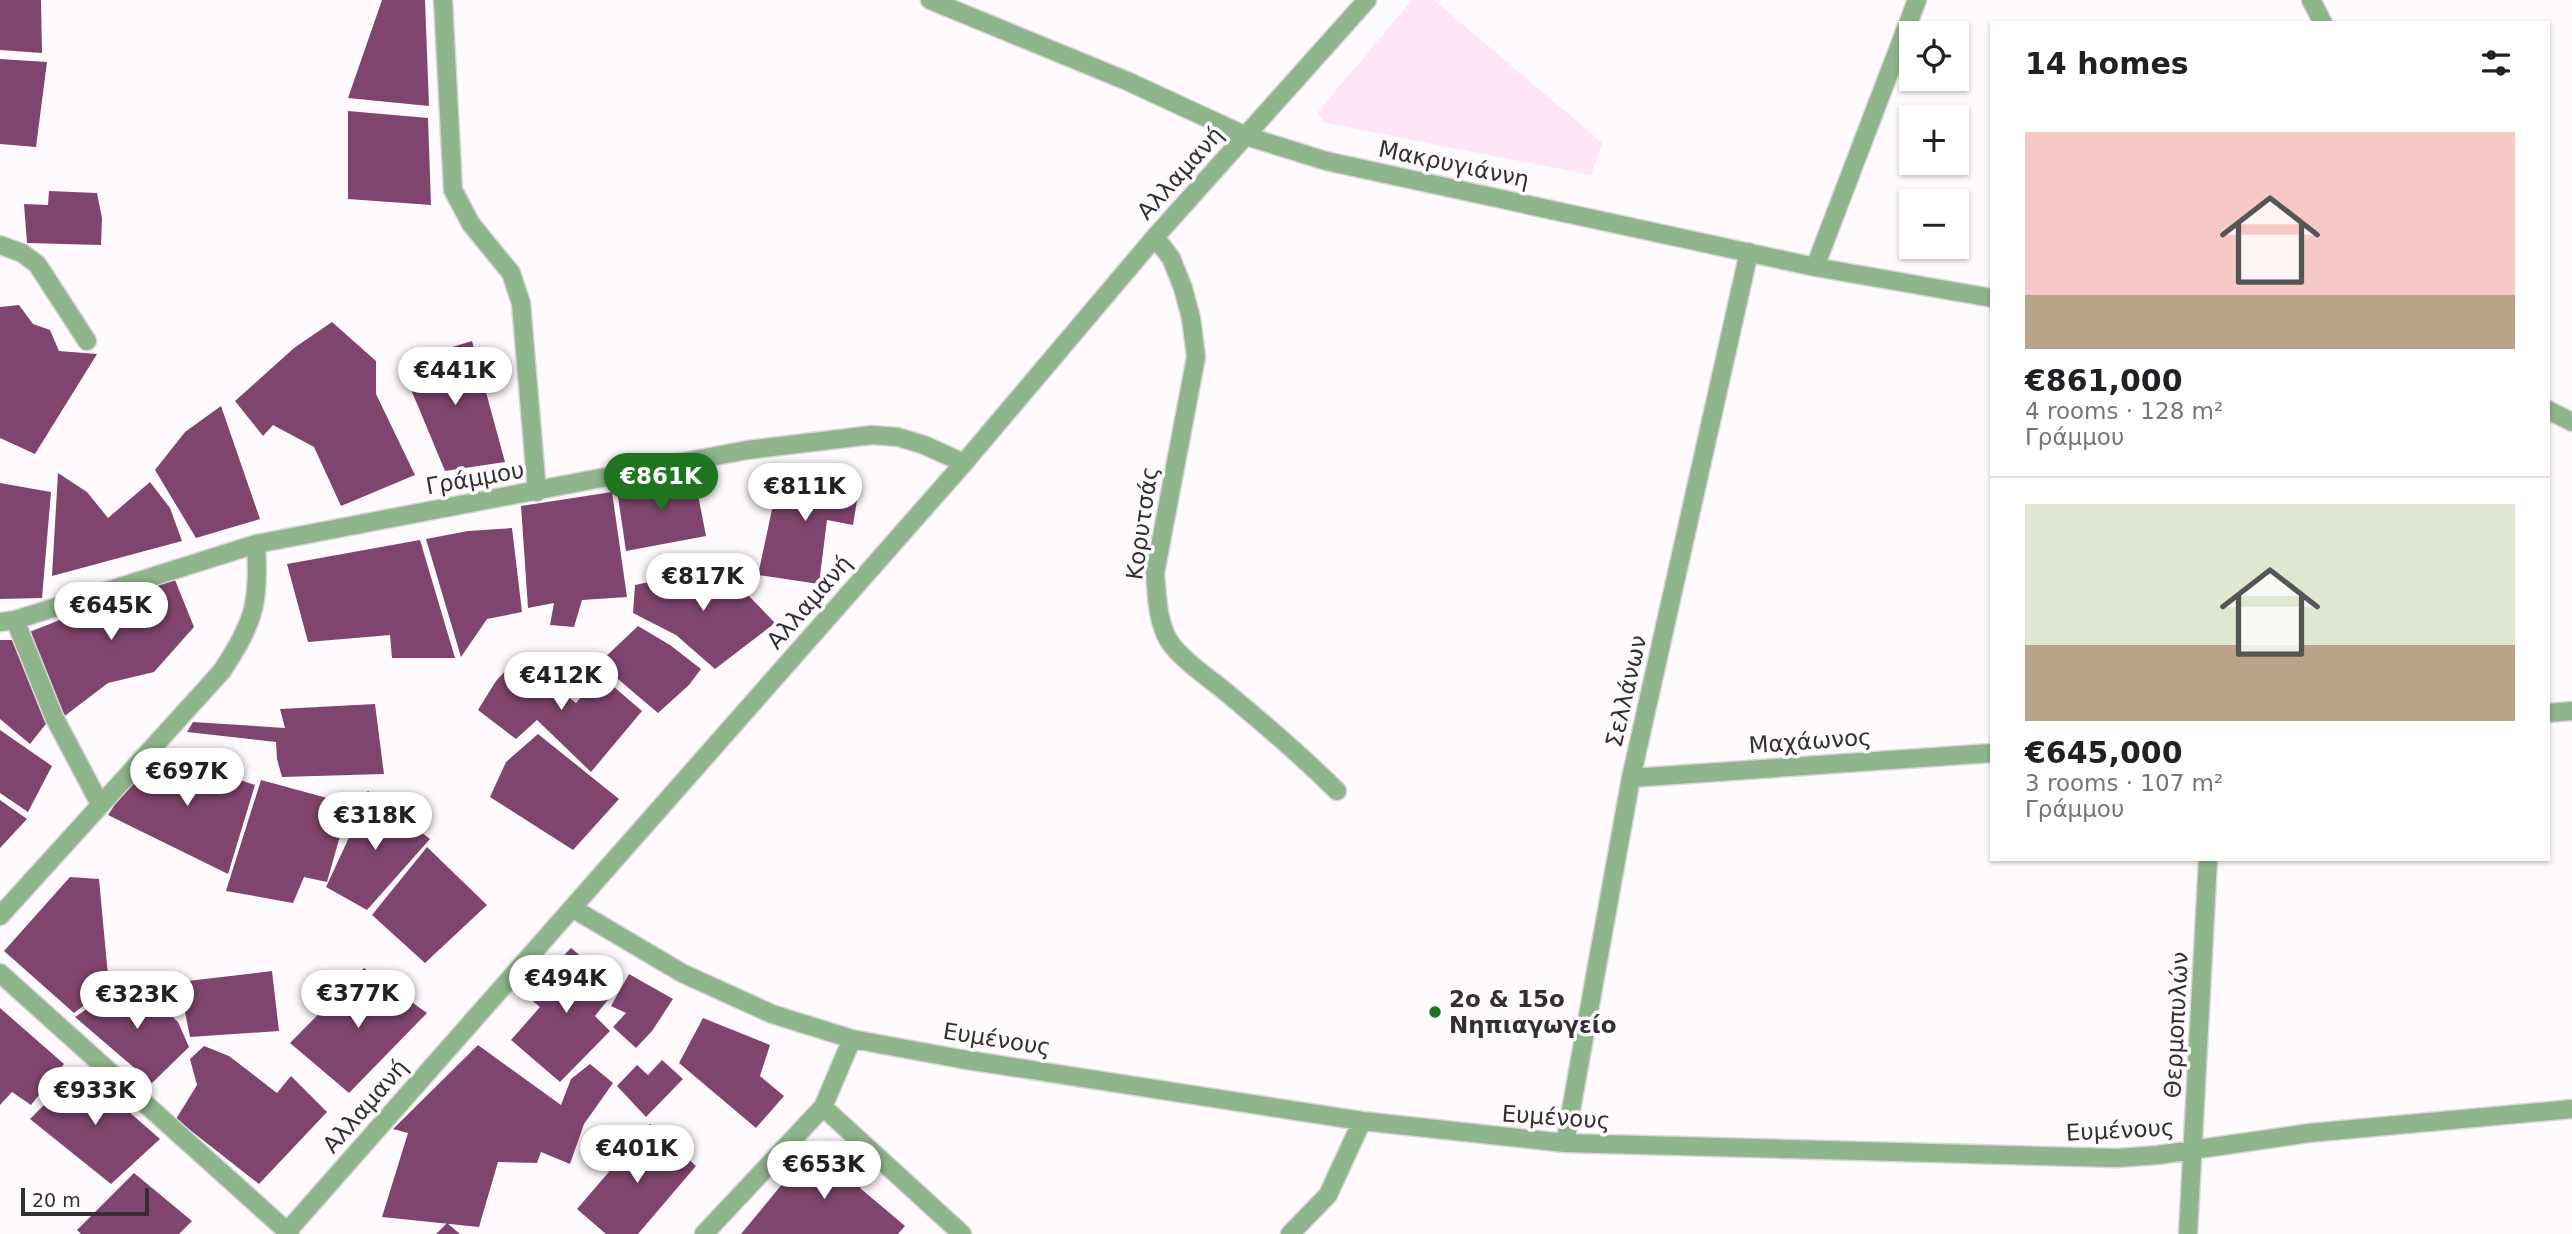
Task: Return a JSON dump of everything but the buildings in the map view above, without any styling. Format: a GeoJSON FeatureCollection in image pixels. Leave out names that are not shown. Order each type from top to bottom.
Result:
{"type":"FeatureCollection","features":[{"type":"Feature","properties":{"kind":"street"},"geometry":{"type":"LineString","coordinates":[[443,0],[453,190],[471,224],[517,286],[521,303],[537,492]]}},
{"type":"Feature","properties":{"kind":"street","name":"Μακρυγιάννη"},"geometry":{"type":"LineString","coordinates":[[930,0],[1127,81],[1246,136],[1287,150],[1366,171],[1815,267],[1990,298]]}},
{"type":"Feature","properties":{"kind":"street","name":"Αλλαμανή"},"geometry":{"type":"LineString","coordinates":[[287,1233],[964,463],[1155,237],[1367,0]]}},
{"type":"Feature","properties":{"kind":"street"},"geometry":{"type":"LineString","coordinates":[[1815,267],[1917,0]]}},
{"type":"Feature","properties":{"kind":"street"},"geometry":{"type":"LineString","coordinates":[[2311,0],[2322,21]]}},
{"type":"Feature","properties":{"kind":"street","name":"Κορυτσάς"},"geometry":{"type":"LineString","coordinates":[[1155,237],[1171,258],[1182,288],[1191,318],[1196,357],[1155,573],[1157,603],[1163,625],[1170,642],[1268,726],[1337,791]]}},
{"type":"Feature","properties":{"kind":"street"},"geometry":{"type":"LineString","coordinates":[[0,245],[22,253],[37,264],[87,341]]}},
{"type":"Feature","properties":{"kind":"street","name":"Σελλάνων"},"geometry":{"type":"LineString","coordinates":[[1565,1143],[1631,778],[1749,252]]}},
{"type":"Feature","properties":{"kind":"street"},"geometry":{"type":"LineString","coordinates":[[2550,411],[2572,422]]}},
{"type":"Feature","properties":{"kind":"street","name":"Γράμμου"},"geometry":{"type":"LineString","coordinates":[[7,621],[256,544],[747,450],[872,435],[898,437],[925,445],[964,463]]}},
{"type":"Feature","properties":{"kind":"street"},"geometry":{"type":"LineString","coordinates":[[0,916],[222,671],[244,638],[255,609],[259,581],[256,544]]}},
{"type":"Feature","properties":{"kind":"street"},"geometry":{"type":"LineString","coordinates":[[7,621],[100,804]]}},
{"type":"Feature","properties":{"kind":"street"},"geometry":{"type":"LineString","coordinates":[[2550,713],[2572,711]]}},
{"type":"Feature","properties":{"kind":"street","name":"Μαχάωνος"},"geometry":{"type":"LineString","coordinates":[[1631,778],[1990,753]]}},
{"type":"Feature","properties":{"kind":"street","name":"Θερμοπυλών"},"geometry":{"type":"LineString","coordinates":[[2188,1234],[2208,861]]}},
{"type":"Feature","properties":{"kind":"street","name":"Ευμένους"},"geometry":{"type":"LineString","coordinates":[[572,908],[682,972],[728,995],[772,1014],[852,1039],[961,1059],[1362,1121],[1565,1143],[2118,1158],[2309,1133],[2572,1108]]}},
{"type":"Feature","properties":{"kind":"street"},"geometry":{"type":"LineString","coordinates":[[0,973],[287,1233]]}},
{"type":"Feature","properties":{"kind":"street"},"geometry":{"type":"LineString","coordinates":[[704,1234],[823,1107],[852,1039]]}},
{"type":"Feature","properties":{"kind":"street"},"geometry":{"type":"LineString","coordinates":[[823,1107],[962,1234]]}},
{"type":"Feature","properties":{"kind":"street"},"geometry":{"type":"LineString","coordinates":[[1290,1234],[1328,1195],[1362,1121]]}},
{"type":"Feature","properties":{"kind":"shaded area"},"geometry":{"type":"Polygon","coordinates":[[[1412,0],[1434,0],[1602,143],[1591,175],[1326,123],[1317,113],[1412,0]]]}},
{"type":"Feature","properties":{"kind":"place","name":"2ο & 15ο Νηπιαγωγείο"},"geometry":{"type":"Point","coordinates":[1435,1012]}}]}
